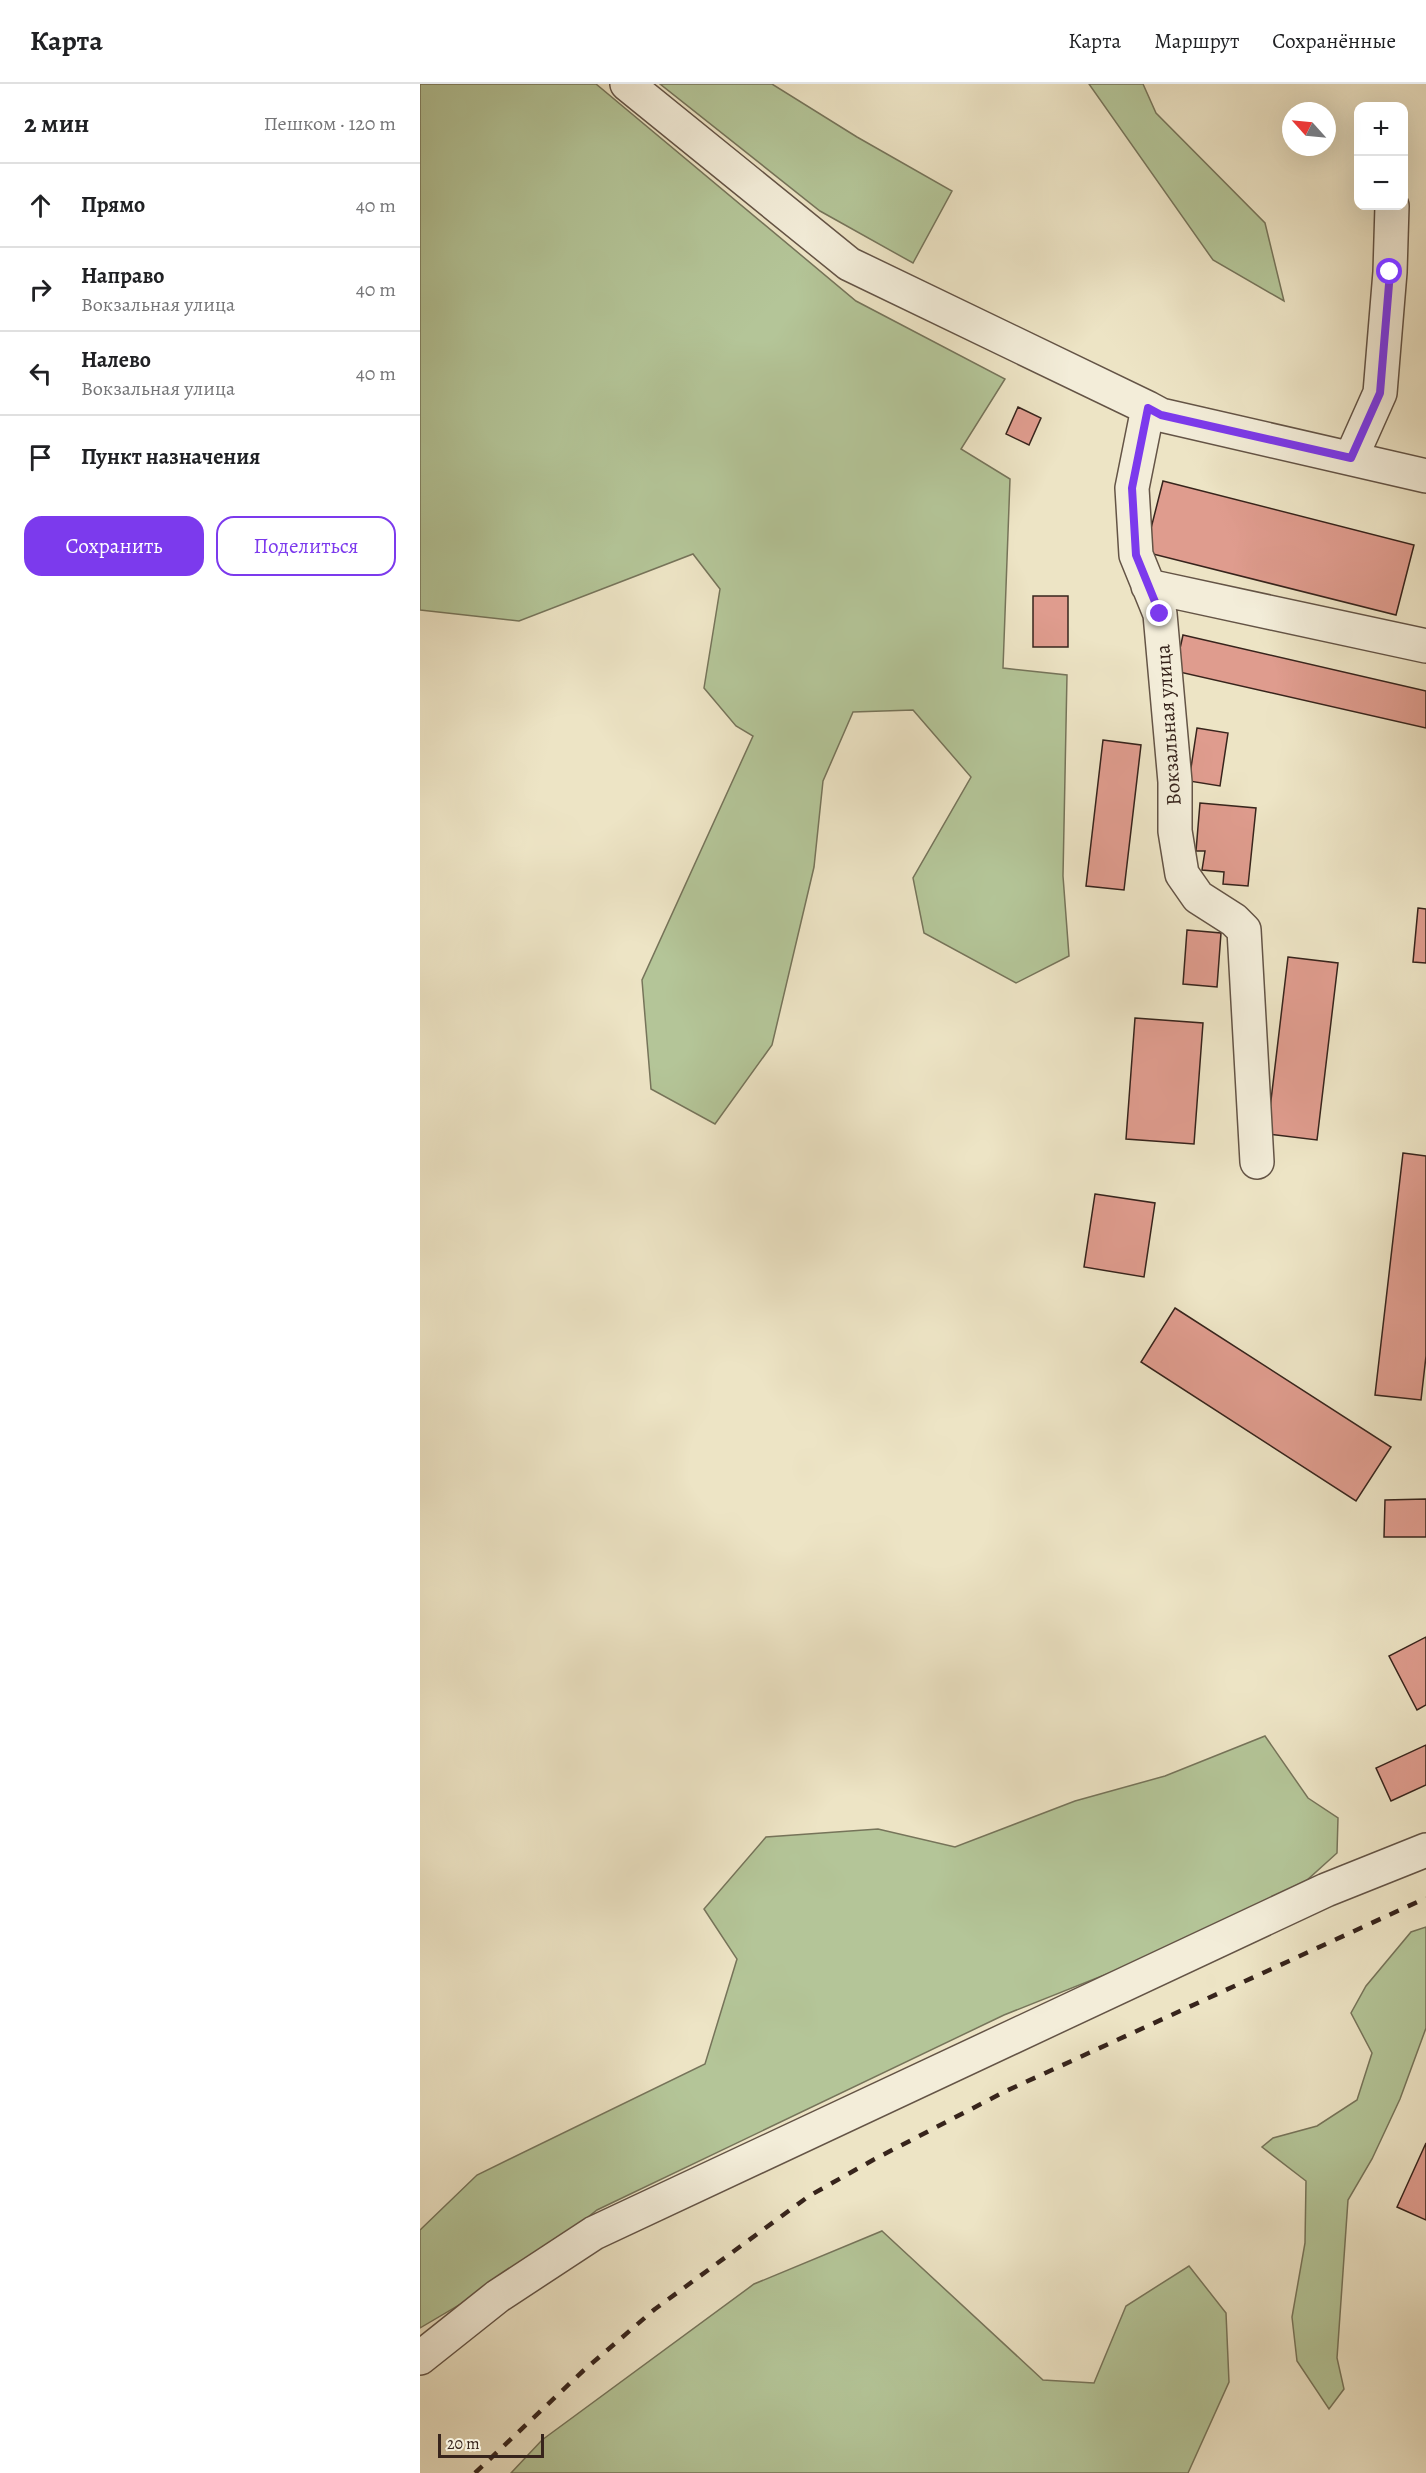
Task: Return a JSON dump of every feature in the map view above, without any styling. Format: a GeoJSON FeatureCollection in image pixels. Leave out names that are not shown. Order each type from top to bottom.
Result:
{"type":"FeatureCollection","features":[{"type":"Feature","properties":{"kind":"street"},"geometry":{"type":"LineString","coordinates":[[627,84],[849,264],[1161,415],[1426,476]]}},
{"type":"Feature","properties":{"kind":"street"},"geometry":{"type":"LineString","coordinates":[[1351,458],[1380,393],[1390,272],[1392,210]]}},
{"type":"Feature","properties":{"kind":"street","name":"Вокзальная улица"},"geometry":{"type":"LineString","coordinates":[[1148,408],[1132,488],[1136,555],[1160,614],[1175,782],[1175,831],[1182,874],[1198,897],[1234,920],[1244,930],[1257,1162]]}},
{"type":"Feature","properties":{"kind":"street"},"geometry":{"type":"LineString","coordinates":[[1148,586],[1426,646]]}},
{"type":"Feature","properties":{"kind":"street"},"geometry":{"type":"LineString","coordinates":[[420,2358],[498,2296],[594,2232],[1326,1890],[1426,1850]]}},
{"type":"Feature","properties":{"kind":"green space"},"geometry":{"type":"Polygon","coordinates":[[[420,84],[596,84],[856,301],[1005,379],[961,449],[1010,479],[1003,668],[1067,675],[1063,876],[1069,956],[1016,983],[924,933],[913,878],[971,777],[913,710],[853,712],[823,781],[814,867],[772,1045],[715,1124],[651,1089],[642,980],[753,736],[736,726],[704,688],[720,589],[693,554],[519,621],[420,610],[420,84]]]}},
{"type":"Feature","properties":{"kind":"green space"},"geometry":{"type":"Polygon","coordinates":[[[660,84],[772,84],[857,137],[952,191],[913,263],[820,211],[660,84]]]}},
{"type":"Feature","properties":{"kind":"green space"},"geometry":{"type":"Polygon","coordinates":[[[1089,84],[1143,84],[1156,113],[1265,223],[1284,301],[1213,260],[1089,84]]]}},
{"type":"Feature","properties":{"kind":"green space"},"geometry":{"type":"Polygon","coordinates":[[[1265,1736],[1308,1798],[1338,1818],[1337,1853],[1307,1880],[1167,1950],[1004,2015],[597,2210],[532,2262],[420,2328],[420,2230],[477,2175],[705,2064],[737,1959],[704,1909],[766,1837],[878,1829],[955,1847],[1075,1801],[1165,1776],[1265,1736]]]}},
{"type":"Feature","properties":{"kind":"green space"},"geometry":{"type":"Polygon","coordinates":[[[1426,1927],[1426,2028],[1400,2099],[1372,2159],[1348,2200],[1337,2358],[1344,2389],[1329,2409],[1297,2361],[1292,2317],[1305,2243],[1306,2181],[1262,2147],[1273,2138],[1317,2126],[1357,2100],[1372,2053],[1351,2013],[1366,1986],[1411,1932],[1426,1927]]]}},
{"type":"Feature","properties":{"kind":"green space"},"geometry":{"type":"Polygon","coordinates":[[[882,2231],[1043,2380],[1094,2383],[1126,2306],[1189,2266],[1226,2313],[1229,2382],[1188,2473],[511,2473],[542,2440],[754,2284],[882,2231]]]}},
{"type":"Feature","properties":{"kind":"building"},"geometry":{"type":"Polygon","coordinates":[[[1018,407],[1041,418],[1029,445],[1006,434],[1018,407]]]}},
{"type":"Feature","properties":{"kind":"building"},"geometry":{"type":"Polygon","coordinates":[[[1163,481],[1414,545],[1396,615],[1145,552],[1163,481]]]}},
{"type":"Feature","properties":{"kind":"building"},"geometry":{"type":"Polygon","coordinates":[[[1033,596],[1068,596],[1068,647],[1033,647],[1033,596]]]}},
{"type":"Feature","properties":{"kind":"building"},"geometry":{"type":"Polygon","coordinates":[[[1183,635],[1426,691],[1426,728],[1175,671],[1183,635]]]}},
{"type":"Feature","properties":{"kind":"building"},"geometry":{"type":"Polygon","coordinates":[[[1197,728],[1228,733],[1220,786],[1189,781],[1197,728]]]}},
{"type":"Feature","properties":{"kind":"building"},"geometry":{"type":"Polygon","coordinates":[[[1103,740],[1141,745],[1124,890],[1086,886],[1103,740]]]}},
{"type":"Feature","properties":{"kind":"building"},"geometry":{"type":"Polygon","coordinates":[[[1200,803],[1256,808],[1248,886],[1223,884],[1224,872],[1202,870],[1205,851],[1196,851],[1200,803]]]}},
{"type":"Feature","properties":{"kind":"building"},"geometry":{"type":"Polygon","coordinates":[[[1418,908],[1426,909],[1426,963],[1413,962],[1418,908]]]}},
{"type":"Feature","properties":{"kind":"building"},"geometry":{"type":"Polygon","coordinates":[[[1187,930],[1221,933],[1217,987],[1183,984],[1187,930]]]}},
{"type":"Feature","properties":{"kind":"building"},"geometry":{"type":"Polygon","coordinates":[[[1288,957],[1338,963],[1317,1140],[1267,1134],[1288,957]]]}},
{"type":"Feature","properties":{"kind":"building"},"geometry":{"type":"Polygon","coordinates":[[[1135,1018],[1203,1023],[1194,1144],[1126,1139],[1135,1018]]]}},
{"type":"Feature","properties":{"kind":"building"},"geometry":{"type":"Polygon","coordinates":[[[1403,1153],[1426,1156],[1426,1356],[1421,1400],[1375,1395],[1403,1153]]]}},
{"type":"Feature","properties":{"kind":"building"},"geometry":{"type":"Polygon","coordinates":[[[1095,1194],[1155,1203],[1144,1277],[1084,1267],[1095,1194]]]}},
{"type":"Feature","properties":{"kind":"building"},"geometry":{"type":"Polygon","coordinates":[[[1175,1308],[1391,1447],[1356,1501],[1141,1362],[1175,1308]]]}},
{"type":"Feature","properties":{"kind":"building"},"geometry":{"type":"Polygon","coordinates":[[[1426,1499],[1426,1537],[1384,1537],[1385,1500],[1426,1499]]]}},
{"type":"Feature","properties":{"kind":"building"},"geometry":{"type":"Polygon","coordinates":[[[1426,1637],[1426,1705],[1417,1710],[1389,1656],[1426,1637]]]}},
{"type":"Feature","properties":{"kind":"building"},"geometry":{"type":"Polygon","coordinates":[[[1426,1745],[1426,1785],[1391,1801],[1376,1768],[1426,1745]]]}},
{"type":"Feature","properties":{"kind":"building"},"geometry":{"type":"Polygon","coordinates":[[[1426,2143],[1426,2220],[1397,2207],[1426,2143]]]}},
{"type":"Feature","properties":{"kind":"railway"},"geometry":{"type":"LineString","coordinates":[[475,2473],[583,2371],[655,2309],[809,2196],[1004,2092],[1426,1898]]}},
{"type":"Feature","properties":{"kind":"route"},"geometry":{"type":"LineString","coordinates":[[1160,614],[1136,555],[1132,488],[1148,408],[1161,415],[1351,458],[1380,393],[1390,272]]}}]}
